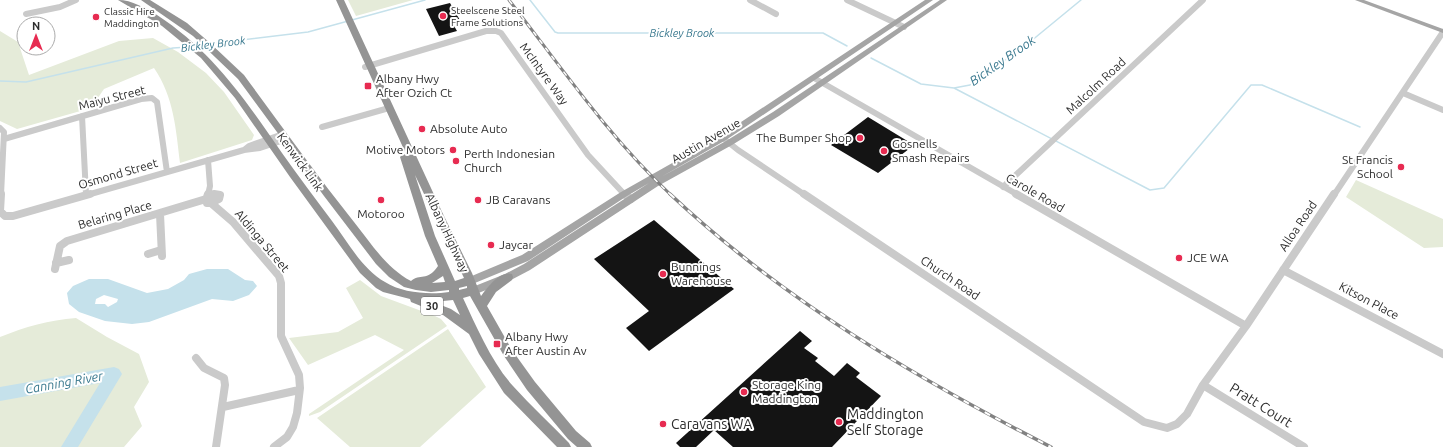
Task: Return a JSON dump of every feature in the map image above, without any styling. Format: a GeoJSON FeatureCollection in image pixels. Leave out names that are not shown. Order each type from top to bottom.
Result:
{"type":"FeatureCollection","features":[{"type":"Feature","properties":{"kind":"highway","name":"Kenwick Link"},"geometry":{"type":"LineString","coordinates":[[122,0],[150,14],[182,37],[227,81],[269,142],[353,256],[378,283],[387,289],[418,296],[442,298],[455,291],[472,286]]}},
{"type":"Feature","properties":{"kind":"highway","name":"Kenwick Link"},"geometry":{"type":"LineString","coordinates":[[144,0],[160,8],[211,46],[241,77],[372,251],[390,272],[407,284],[455,291]]}},
{"type":"Feature","properties":{"kind":"highway","name":"Albany Highway"},"geometry":{"type":"LineString","coordinates":[[334,0],[346,19]]}},
{"type":"Feature","properties":{"kind":"highway","name":"Albany Highway"},"geometry":{"type":"LineString","coordinates":[[340,0],[349,27],[367,67],[481,305],[508,353],[531,386],[572,435],[586,447]]}},
{"type":"Feature","properties":{"kind":"highway","name":"Albany Highway"},"geometry":{"type":"LineString","coordinates":[[387,109],[406,157],[430,236],[472,330],[495,371],[508,389],[565,447]]}},
{"type":"Feature","properties":{"kind":"highway"},"geometry":{"type":"LineString","coordinates":[[398,279],[425,282],[438,276],[444,266]]}},
{"type":"Feature","properties":{"kind":"highway"},"geometry":{"type":"LineString","coordinates":[[481,305],[492,289],[508,277]]}},
{"type":"Feature","properties":{"kind":"highway","name":"30"},"geometry":{"type":"LineString","coordinates":[[387,289],[443,310],[472,330]]}},
{"type":"Feature","properties":{"kind":"main road","name":"Austin Avenue"},"geometry":{"type":"LineString","coordinates":[[726,141],[814,78],[930,0]]}},
{"type":"Feature","properties":{"kind":"main road","name":"Austin Avenue"},"geometry":{"type":"LineString","coordinates":[[472,286],[525,258],[627,196],[726,141],[822,83],[944,0]]}},
{"type":"Feature","properties":{"kind":"main road"},"geometry":{"type":"LineString","coordinates":[[1358,0],[1443,31]]}},
{"type":"Feature","properties":{"kind":"main road","name":"Austin Avenue"},"geometry":{"type":"LineString","coordinates":[[472,286],[508,277],[627,196]]}},
{"type":"Feature","properties":{"kind":"street"},"geometry":{"type":"LineString","coordinates":[[26,14],[60,7],[76,0]]}},
{"type":"Feature","properties":{"kind":"street"},"geometry":{"type":"LineString","coordinates":[[750,0],[776,14]]}},
{"type":"Feature","properties":{"kind":"street"},"geometry":{"type":"LineString","coordinates":[[847,0],[904,27]]}},
{"type":"Feature","properties":{"kind":"street","name":"Malcolm Road"},"geometry":{"type":"LineString","coordinates":[[1003,188],[1203,0]]}},
{"type":"Feature","properties":{"kind":"street","name":"McIntyre Way"},"geometry":{"type":"LineString","coordinates":[[367,67],[486,31],[496,31],[501,33],[588,155],[627,196]]}},
{"type":"Feature","properties":{"kind":"street","name":"Alloa Road"},"geometry":{"type":"LineString","coordinates":[[1167,428],[1176,424],[1186,414],[1203,385],[1246,326],[1443,31]]}},
{"type":"Feature","properties":{"kind":"street","name":"Carole Road"},"geometry":{"type":"LineString","coordinates":[[814,78],[1003,188],[1246,326]]}},
{"type":"Feature","properties":{"kind":"street"},"geometry":{"type":"LineString","coordinates":[[1403,93],[1443,110]]}},
{"type":"Feature","properties":{"kind":"street","name":"Maiyu Street"},"geometry":{"type":"LineString","coordinates":[[4,139],[141,99],[152,98],[157,102],[167,172]]}},
{"type":"Feature","properties":{"kind":"street"},"geometry":{"type":"LineString","coordinates":[[322,127],[387,109]]}},
{"type":"Feature","properties":{"kind":"street"},"geometry":{"type":"LineString","coordinates":[[82,116],[86,194]]}},
{"type":"Feature","properties":{"kind":"street","name":"Osmond Street"},"geometry":{"type":"LineString","coordinates":[[0,128],[4,132],[1,214],[13,216],[244,150],[252,150],[285,136]]}},
{"type":"Feature","properties":{"kind":"street","name":"Church Road"},"geometry":{"type":"LineString","coordinates":[[726,141],[1144,422],[1167,428]]}},
{"type":"Feature","properties":{"kind":"street"},"geometry":{"type":"LineString","coordinates":[[208,160],[211,201]]}},
{"type":"Feature","properties":{"kind":"street","name":"Belaring Place"},"geometry":{"type":"LineString","coordinates":[[69,260],[56,266],[60,246],[67,241],[194,203],[211,201]]}},
{"type":"Feature","properties":{"kind":"street","name":"Aldinga Street"},"geometry":{"type":"LineString","coordinates":[[211,201],[233,222],[279,276],[283,290],[280,330],[285,348],[299,376],[299,390],[293,426],[285,439],[274,447]]}},
{"type":"Feature","properties":{"kind":"street"},"geometry":{"type":"LineString","coordinates":[[148,254],[161,253],[160,214]]}},
{"type":"Feature","properties":{"kind":"street","name":"Kitson Place"},"geometry":{"type":"LineString","coordinates":[[1283,270],[1443,354]]}},
{"type":"Feature","properties":{"kind":"street"},"geometry":{"type":"LineString","coordinates":[[196,358],[204,368],[224,378],[225,384],[216,447]]}},
{"type":"Feature","properties":{"kind":"street","name":"Pratt Court"},"geometry":{"type":"LineString","coordinates":[[1203,385],[1304,447]]}},
{"type":"Feature","properties":{"kind":"street"},"geometry":{"type":"LineString","coordinates":[[222,407],[299,390]]}},
{"type":"Feature","properties":{"kind":"green space"},"geometry":{"type":"Polygon","coordinates":[[[348,0],[413,0],[356,16],[348,0]]]}},
{"type":"Feature","properties":{"kind":"green space"},"geometry":{"type":"Polygon","coordinates":[[[0,31],[16,41],[16,56],[23,56],[29,75],[119,41],[153,38],[178,52],[206,73],[224,92],[254,135],[252,140],[180,163],[170,102],[161,79],[154,68],[104,89],[91,108],[17,129],[0,121],[0,31]]]}},
{"type":"Feature","properties":{"kind":"green space"},"geometry":{"type":"Polygon","coordinates":[[[1356,180],[1443,219],[1443,247],[1424,248],[1346,197],[1356,180]]]}},
{"type":"Feature","properties":{"kind":"green space"},"geometry":{"type":"Polygon","coordinates":[[[360,280],[381,296],[435,316],[441,319],[447,326],[320,412],[309,416],[309,414],[404,350],[375,335],[308,365],[289,338],[338,332],[363,318],[346,288],[360,280]]]}},
{"type":"Feature","properties":{"kind":"green space"},"geometry":{"type":"Polygon","coordinates":[[[76,318],[139,354],[149,382],[134,407],[142,426],[124,447],[0,447],[0,337],[37,324],[76,318]]]}},
{"type":"Feature","properties":{"kind":"green space"},"geometry":{"type":"Polygon","coordinates":[[[448,329],[486,387],[420,447],[350,447],[317,418],[448,329]]]}},
{"type":"Feature","properties":{"kind":"water"},"geometry":{"type":"Polygon","coordinates":[[[207,269],[228,269],[245,280],[253,281],[257,286],[249,295],[233,301],[212,299],[149,322],[132,324],[105,321],[79,312],[69,304],[67,293],[73,286],[89,279],[108,279],[147,293],[168,289],[184,280],[189,274],[207,269]],[[104,295],[96,299],[95,304],[105,304],[108,307],[117,302],[118,299],[104,295]]]}},
{"type":"Feature","properties":{"kind":"building","name":"Steelscene Steel Frame Solutions"},"geometry":{"type":"Polygon","coordinates":[[[450,3],[461,22],[453,24],[457,31],[439,36],[426,9],[450,3]]]}},
{"type":"Feature","properties":{"kind":"building"},"geometry":{"type":"Polygon","coordinates":[[[868,117],[914,145],[878,173],[831,145],[868,117]]]}},
{"type":"Feature","properties":{"kind":"building","name":"Bunnings Warehouse"},"geometry":{"type":"Polygon","coordinates":[[[654,220],[734,289],[649,351],[626,328],[649,311],[594,259],[654,220]]]}},
{"type":"Feature","properties":{"kind":"building"},"geometry":{"type":"Polygon","coordinates":[[[800,331],[812,341],[804,348],[818,358],[815,361],[834,376],[847,363],[860,373],[856,377],[881,396],[832,447],[733,447],[714,430],[696,447],[680,447],[676,443],[800,331]]]}},
{"type":"Feature","properties":{"kind":"waterway","name":"Bickley Brook"},"geometry":{"type":"LineString","coordinates":[[209,44],[308,32],[425,0]]}},
{"type":"Feature","properties":{"kind":"waterway","name":"Bickley Brook"},"geometry":{"type":"LineString","coordinates":[[530,0],[555,32],[558,33],[823,33],[847,46]]}},
{"type":"Feature","properties":{"kind":"waterway","name":"Bickley Brook"},"geometry":{"type":"LineString","coordinates":[[954,88],[970,85],[1025,46],[1081,0]]}},
{"type":"Feature","properties":{"kind":"waterway","name":"Bickley Brook"},"geometry":{"type":"LineString","coordinates":[[195,46],[205,45]]}},
{"type":"Feature","properties":{"kind":"waterway","name":"Bickley Brook"},"geometry":{"type":"LineString","coordinates":[[0,81],[26,82],[173,48],[189,47]]}},
{"type":"Feature","properties":{"kind":"waterway","name":"Bickley Brook"},"geometry":{"type":"LineString","coordinates":[[871,58],[921,84],[954,88]]}},
{"type":"Feature","properties":{"kind":"waterway"},"geometry":{"type":"LineString","coordinates":[[954,88],[1150,190],[1164,188],[1251,85],[1262,85],[1360,127]]}},
{"type":"Feature","properties":{"kind":"waterway","name":"Canning River"},"geometry":{"type":"LineString","coordinates":[[0,394],[114,374],[69,447]]}},
{"type":"Feature","properties":{"kind":"railway"},"geometry":{"type":"LineString","coordinates":[[509,0],[586,101],[648,173],[671,195]]}},
{"type":"Feature","properties":{"kind":"railway"},"geometry":{"type":"LineString","coordinates":[[670,194],[713,232],[758,268],[851,334],[949,393],[1051,447]]}},
{"type":"Feature","properties":{"kind":"place","name":"Steelscene Steel Frame Solutions"},"geometry":{"type":"Point","coordinates":[443,16]}},
{"type":"Feature","properties":{"kind":"place","name":"Classic Hire Maddington"},"geometry":{"type":"Point","coordinates":[96,17]}},
{"type":"Feature","properties":{"kind":"place","name":"Albany Hwy After Ozich Ct"},"geometry":{"type":"Point","coordinates":[368,86]}},
{"type":"Feature","properties":{"kind":"place","name":"Absolute Auto"},"geometry":{"type":"Point","coordinates":[422,129]}},
{"type":"Feature","properties":{"kind":"place","name":"The Bumper Shop"},"geometry":{"type":"Point","coordinates":[860,138]}},
{"type":"Feature","properties":{"kind":"place","name":"Motive Motors"},"geometry":{"type":"Point","coordinates":[453,150]}},
{"type":"Feature","properties":{"kind":"place","name":"Gosnells Smash Repairs"},"geometry":{"type":"Point","coordinates":[884,151]}},
{"type":"Feature","properties":{"kind":"place","name":"Perth Indonesian Church"},"geometry":{"type":"Point","coordinates":[456,161]}},
{"type":"Feature","properties":{"kind":"place","name":"St Francis School"},"geometry":{"type":"Point","coordinates":[1401,167]}},
{"type":"Feature","properties":{"kind":"place","name":"Motoroo"},"geometry":{"type":"Point","coordinates":[381,200]}},
{"type":"Feature","properties":{"kind":"place","name":"JB Caravans"},"geometry":{"type":"Point","coordinates":[478,200]}},
{"type":"Feature","properties":{"kind":"place","name":"Jaycar"},"geometry":{"type":"Point","coordinates":[491,245]}},
{"type":"Feature","properties":{"kind":"place","name":"JCE WA"},"geometry":{"type":"Point","coordinates":[1179,258]}},
{"type":"Feature","properties":{"kind":"place","name":"Bunnings Warehouse"},"geometry":{"type":"Point","coordinates":[663,274]}},
{"type":"Feature","properties":{"kind":"place","name":"Albany Hwy After Austin Av"},"geometry":{"type":"Point","coordinates":[497,344]}},
{"type":"Feature","properties":{"kind":"place","name":"Storage King Maddington"},"geometry":{"type":"Point","coordinates":[744,392]}},
{"type":"Feature","properties":{"kind":"place","name":"Maddington Self Storage"},"geometry":{"type":"Point","coordinates":[839,422]}},
{"type":"Feature","properties":{"kind":"place","name":"Caravans WA"},"geometry":{"type":"Point","coordinates":[663,424]}}]}
